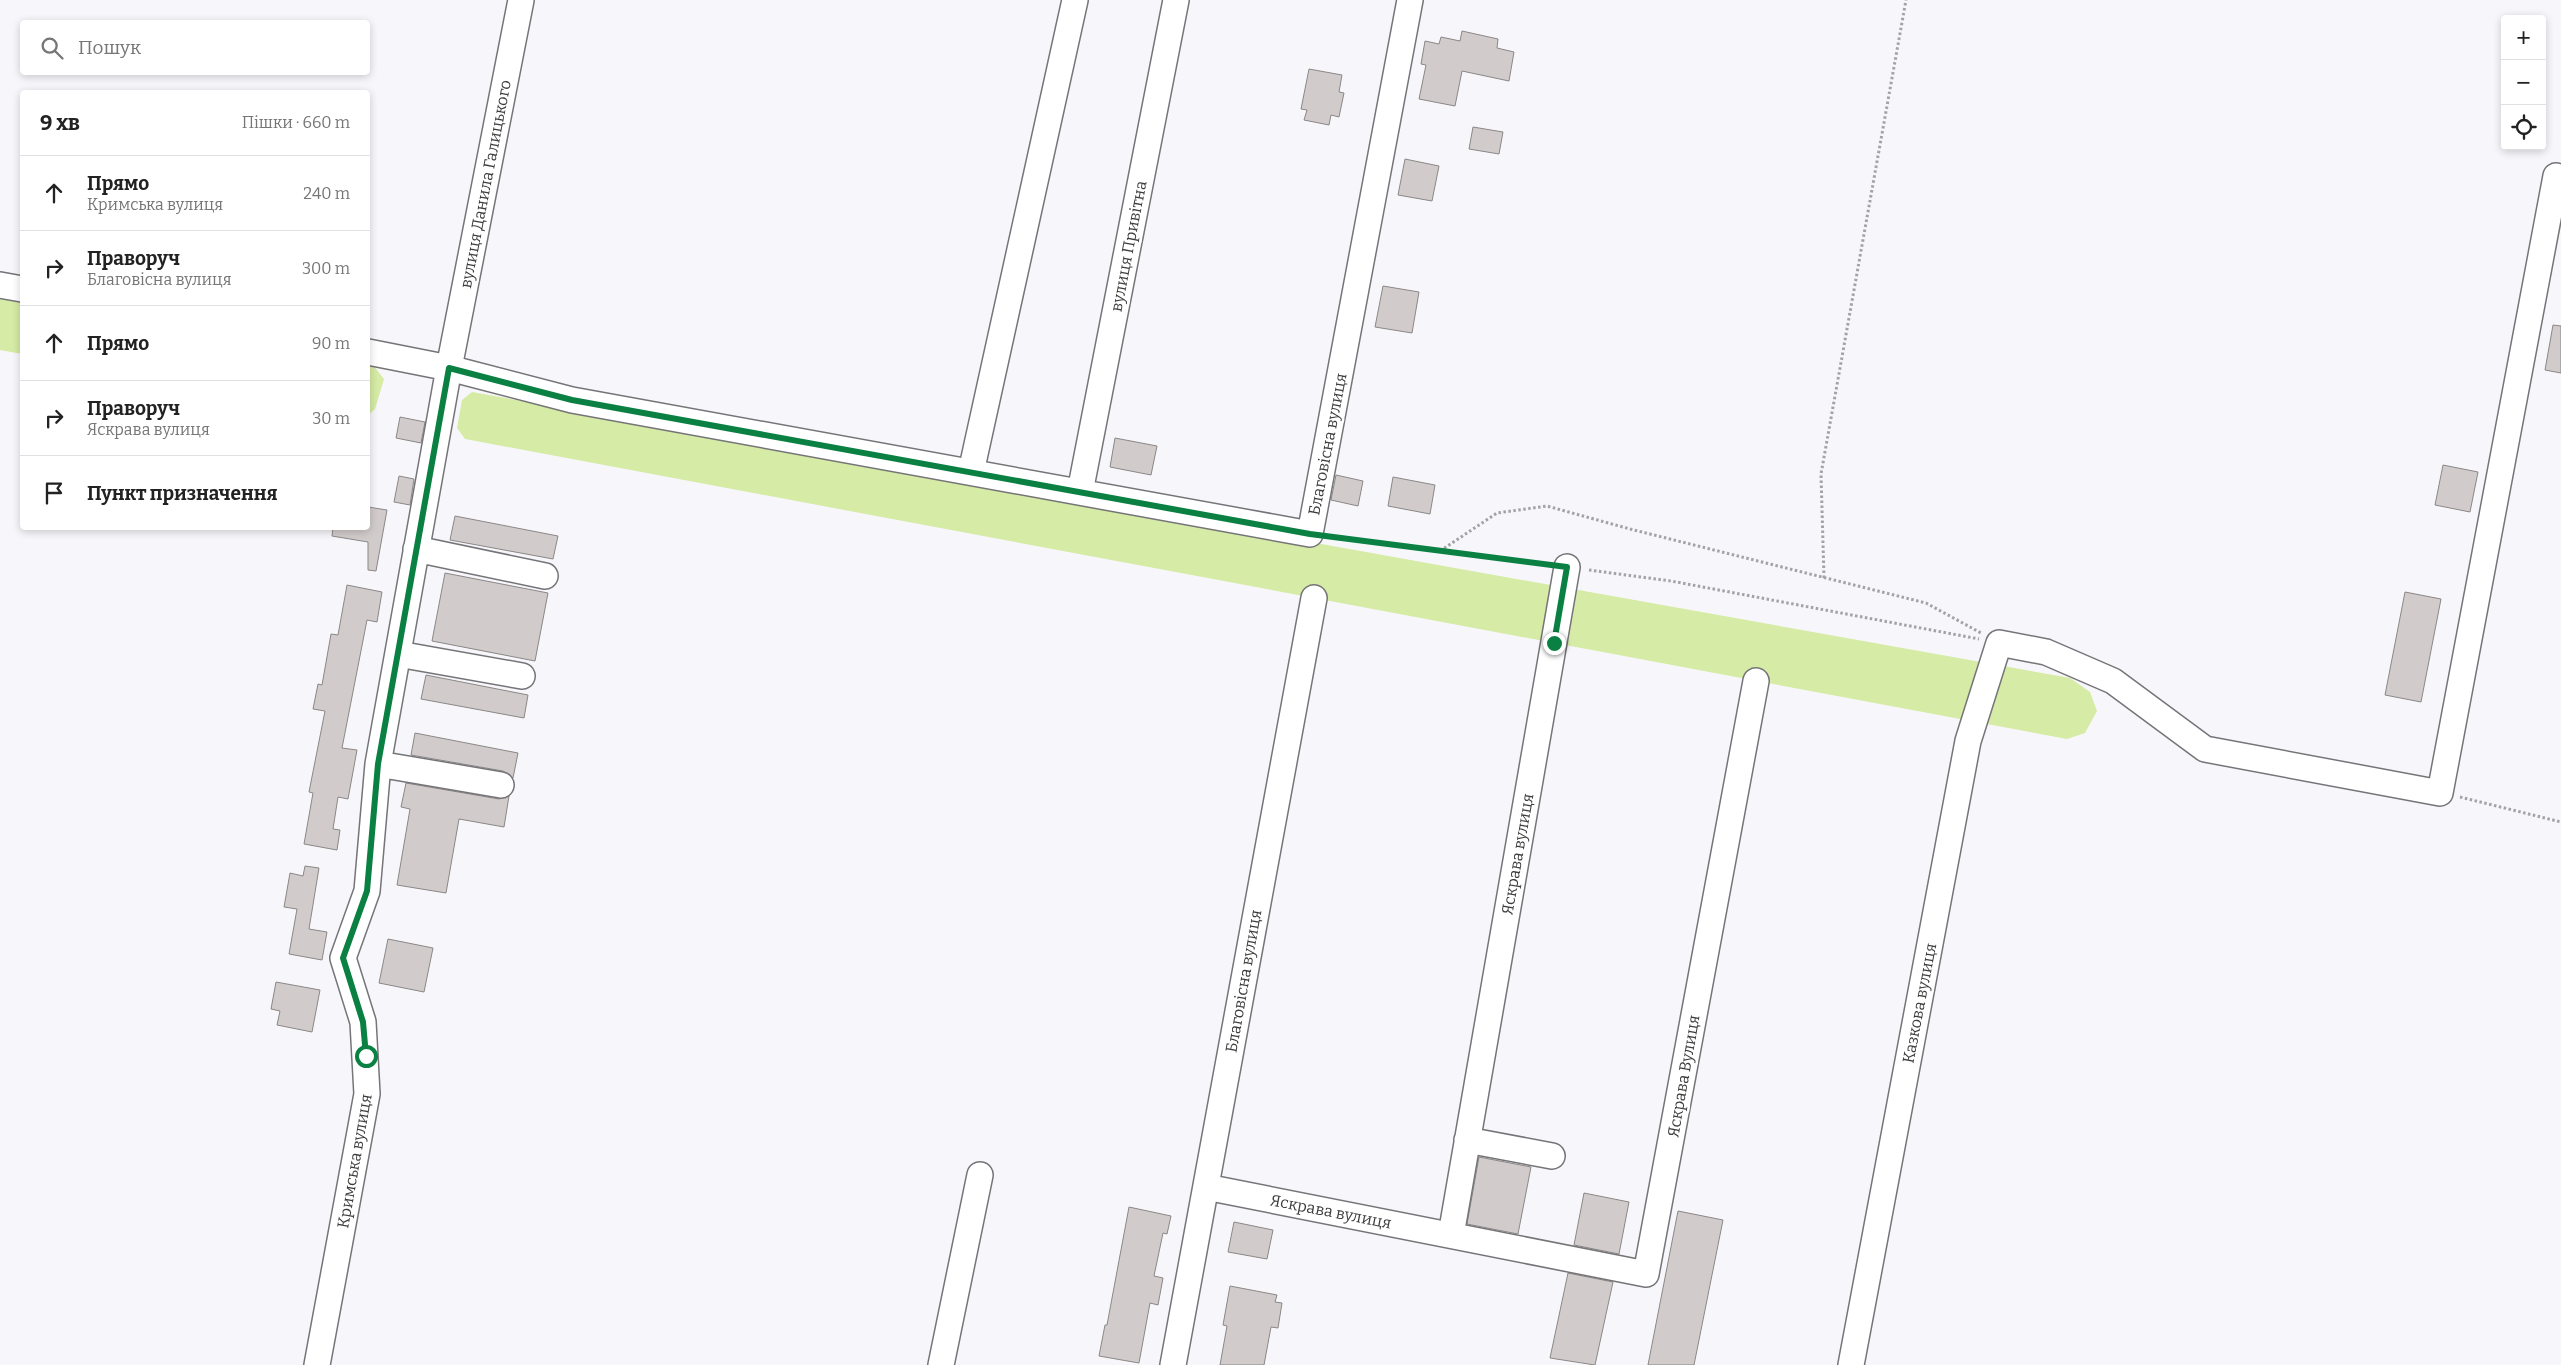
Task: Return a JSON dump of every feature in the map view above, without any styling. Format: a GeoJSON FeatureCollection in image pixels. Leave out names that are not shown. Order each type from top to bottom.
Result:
{"type":"FeatureCollection","features":[{"type":"Feature","properties":{"kind":"street","name":"вулиця Данила Галицького"},"geometry":{"type":"LineString","coordinates":[[449,368],[521,0]]}},
{"type":"Feature","properties":{"kind":"street"},"geometry":{"type":"LineString","coordinates":[[971,472],[1075,0]]}},
{"type":"Feature","properties":{"kind":"street","name":"вулиця Привітна"},"geometry":{"type":"LineString","coordinates":[[1080,492],[1176,0]]}},
{"type":"Feature","properties":{"kind":"street","name":"Благовісна вулиця"},"geometry":{"type":"LineString","coordinates":[[370,352],[449,368],[572,400],[1310,534],[1410,0]]}},
{"type":"Feature","properties":{"kind":"street"},"geometry":{"type":"LineString","coordinates":[[1999,643],[2046,652],[2113,681],[2205,749],[2440,793],[2556,176]]}},
{"type":"Feature","properties":{"kind":"street"},"geometry":{"type":"LineString","coordinates":[[0,285],[20,289]]}},
{"type":"Feature","properties":{"kind":"street","name":"Кримська вулиця"},"geometry":{"type":"LineString","coordinates":[[317,1365],[367,1094],[363,1022],[343,958],[367,891],[378,764],[449,368]]}},
{"type":"Feature","properties":{"kind":"street"},"geometry":{"type":"LineString","coordinates":[[416,549],[545,576]]}},
{"type":"Feature","properties":{"kind":"street","name":"Яскрава вулиця"},"geometry":{"type":"LineString","coordinates":[[1206,1187],[1451,1235],[1567,567]]}},
{"type":"Feature","properties":{"kind":"street","name":"Благовісна вулиця"},"geometry":{"type":"LineString","coordinates":[[1173,1365],[1314,598]]}},
{"type":"Feature","properties":{"kind":"street","name":"Казкова вулиця"},"geometry":{"type":"LineString","coordinates":[[1851,1365],[1968,741],[1999,643]]}},
{"type":"Feature","properties":{"kind":"street"},"geometry":{"type":"LineString","coordinates":[[398,654],[522,676]]}},
{"type":"Feature","properties":{"kind":"street","name":"Яскрава Вулиця"},"geometry":{"type":"LineString","coordinates":[[1451,1235],[1646,1274],[1756,681]]}},
{"type":"Feature","properties":{"kind":"street"},"geometry":{"type":"LineString","coordinates":[[378,764],[501,785]]}},
{"type":"Feature","properties":{"kind":"street"},"geometry":{"type":"LineString","coordinates":[[1467,1140],[1552,1156]]}},
{"type":"Feature","properties":{"kind":"street"},"geometry":{"type":"LineString","coordinates":[[941,1365],[980,1175]]}},
{"type":"Feature","properties":{"kind":"path"},"geometry":{"type":"LineString","coordinates":[[1824,578],[1822,474],[1906,0]]}},
{"type":"Feature","properties":{"kind":"path"},"geometry":{"type":"LineString","coordinates":[[1440,551],[1497,513],[1547,506],[1630,529],[1926,602],[1999,643]]}},
{"type":"Feature","properties":{"kind":"path"},"geometry":{"type":"LineString","coordinates":[[1310,534],[1671,581],[1999,643]]}},
{"type":"Feature","properties":{"kind":"path"},"geometry":{"type":"LineString","coordinates":[[2440,793],[2561,822]]}},
{"type":"Feature","properties":{"kind":"green space"},"geometry":{"type":"Polygon","coordinates":[[[0,295],[20,299],[20,354],[0,350],[0,295]]]}},
{"type":"Feature","properties":{"kind":"green space"},"geometry":{"type":"Polygon","coordinates":[[[370,364],[373,365],[384,379],[375,409],[370,413],[370,364]]]}},
{"type":"Feature","properties":{"kind":"green space"},"geometry":{"type":"Polygon","coordinates":[[[472,392],[2070,678],[2090,692],[2097,711],[2085,733],[2067,739],[465,439],[457,428],[462,400],[472,392]]]}},
{"type":"Feature","properties":{"kind":"building"},"geometry":{"type":"Polygon","coordinates":[[[1462,31],[1498,39],[1497,48],[1514,52],[1509,81],[1462,71],[1455,106],[1419,99],[1426,65],[1421,64],[1425,41],[1439,44],[1441,37],[1460,41],[1462,31]]]}},
{"type":"Feature","properties":{"kind":"building"},"geometry":{"type":"Polygon","coordinates":[[[1309,69],[1342,75],[1339,92],[1344,93],[1339,117],[1331,115],[1329,125],[1304,120],[1307,110],[1301,109],[1309,69]]]}},
{"type":"Feature","properties":{"kind":"building"},"geometry":{"type":"Polygon","coordinates":[[[1473,127],[1503,132],[1499,154],[1469,149],[1473,127]]]}},
{"type":"Feature","properties":{"kind":"building"},"geometry":{"type":"Polygon","coordinates":[[[1405,159],[1439,166],[1432,201],[1398,195],[1405,159]]]}},
{"type":"Feature","properties":{"kind":"building"},"geometry":{"type":"Polygon","coordinates":[[[1383,286],[1419,292],[1412,333],[1375,327],[1383,286]]]}},
{"type":"Feature","properties":{"kind":"building"},"geometry":{"type":"Polygon","coordinates":[[[2553,325],[2561,326],[2561,373],[2545,370],[2553,325]]]}},
{"type":"Feature","properties":{"kind":"building"},"geometry":{"type":"Polygon","coordinates":[[[400,417],[425,422],[421,443],[396,438],[400,417]]]}},
{"type":"Feature","properties":{"kind":"building"},"geometry":{"type":"Polygon","coordinates":[[[1115,438],[1157,446],[1151,475],[1110,467],[1115,438]]]}},
{"type":"Feature","properties":{"kind":"building"},"geometry":{"type":"Polygon","coordinates":[[[2443,465],[2478,472],[2470,512],[2435,505],[2443,465]]]}},
{"type":"Feature","properties":{"kind":"building"},"geometry":{"type":"Polygon","coordinates":[[[1336,475],[1363,481],[1358,506],[1331,500],[1336,475]]]}},
{"type":"Feature","properties":{"kind":"building"},"geometry":{"type":"Polygon","coordinates":[[[399,476],[414,479],[410,505],[394,502],[399,476]]]}},
{"type":"Feature","properties":{"kind":"building"},"geometry":{"type":"Polygon","coordinates":[[[1393,477],[1435,485],[1430,514],[1388,506],[1393,477]]]}},
{"type":"Feature","properties":{"kind":"building"},"geometry":{"type":"Polygon","coordinates":[[[370,507],[387,510],[376,571],[368,570],[368,542],[332,536],[333,530],[370,530],[370,507]]]}},
{"type":"Feature","properties":{"kind":"building"},"geometry":{"type":"Polygon","coordinates":[[[455,516],[558,536],[553,559],[450,540],[455,516]]]}},
{"type":"Feature","properties":{"kind":"building"},"geometry":{"type":"Polygon","coordinates":[[[445,573],[548,593],[535,661],[432,641],[445,573]]]}},
{"type":"Feature","properties":{"kind":"building"},"geometry":{"type":"Polygon","coordinates":[[[347,585],[382,592],[377,622],[367,620],[342,748],[357,750],[348,799],[338,797],[333,829],[340,830],[337,850],[304,844],[313,793],[309,792],[325,711],[313,709],[318,684],[322,685],[331,634],[338,635],[347,585]]]}},
{"type":"Feature","properties":{"kind":"building"},"geometry":{"type":"Polygon","coordinates":[[[2405,592],[2441,599],[2421,702],[2385,695],[2405,592]]]}},
{"type":"Feature","properties":{"kind":"building"},"geometry":{"type":"Polygon","coordinates":[[[426,675],[528,695],[524,718],[421,699],[426,675]]]}},
{"type":"Feature","properties":{"kind":"building"},"geometry":{"type":"Polygon","coordinates":[[[415,733],[518,753],[513,778],[503,771],[411,755],[415,733]]]}},
{"type":"Feature","properties":{"kind":"building"},"geometry":{"type":"Polygon","coordinates":[[[406,783],[499,799],[509,796],[504,827],[459,819],[446,893],[397,885],[410,809],[401,807],[406,783]]]}},
{"type":"Feature","properties":{"kind":"building"},"geometry":{"type":"Polygon","coordinates":[[[305,866],[319,868],[309,929],[327,932],[322,960],[289,954],[297,909],[284,907],[290,873],[303,876],[305,866]]]}},
{"type":"Feature","properties":{"kind":"building"},"geometry":{"type":"Polygon","coordinates":[[[388,939],[433,948],[424,992],[379,983],[388,939]]]}},
{"type":"Feature","properties":{"kind":"building"},"geometry":{"type":"Polygon","coordinates":[[[276,982],[320,990],[312,1032],[277,1025],[280,1011],[271,1009],[276,982]]]}},
{"type":"Feature","properties":{"kind":"building"},"geometry":{"type":"Polygon","coordinates":[[[1479,1157],[1531,1167],[1518,1234],[1467,1224],[1479,1157]]]}},
{"type":"Feature","properties":{"kind":"building"},"geometry":{"type":"Polygon","coordinates":[[[1584,1193],[1629,1202],[1619,1254],[1574,1245],[1584,1193]]]}},
{"type":"Feature","properties":{"kind":"building"},"geometry":{"type":"Polygon","coordinates":[[[1129,1207],[1171,1216],[1167,1234],[1163,1233],[1154,1276],[1163,1278],[1158,1305],[1150,1303],[1139,1363],[1099,1356],[1105,1325],[1107,1325],[1129,1207]]]}},
{"type":"Feature","properties":{"kind":"building"},"geometry":{"type":"Polygon","coordinates":[[[1678,1211],[1723,1220],[1694,1365],[1648,1365],[1678,1211]]]}},
{"type":"Feature","properties":{"kind":"building"},"geometry":{"type":"Polygon","coordinates":[[[1234,1222],[1273,1230],[1267,1259],[1228,1252],[1234,1222]]]}},
{"type":"Feature","properties":{"kind":"building"},"geometry":{"type":"Polygon","coordinates":[[[1568,1273],[1613,1282],[1595,1365],[1550,1358],[1568,1273]]]}},
{"type":"Feature","properties":{"kind":"building"},"geometry":{"type":"Polygon","coordinates":[[[1230,1286],[1277,1295],[1275,1302],[1282,1303],[1278,1328],[1271,1327],[1264,1365],[1220,1365],[1227,1326],[1223,1325],[1230,1286]]]}},
{"type":"Feature","properties":{"kind":"route"},"geometry":{"type":"LineString","coordinates":[[366,1056],[363,1022],[343,958],[367,891],[378,764],[449,368],[572,400],[1310,534],[1567,567],[1554,643]]}}]}
